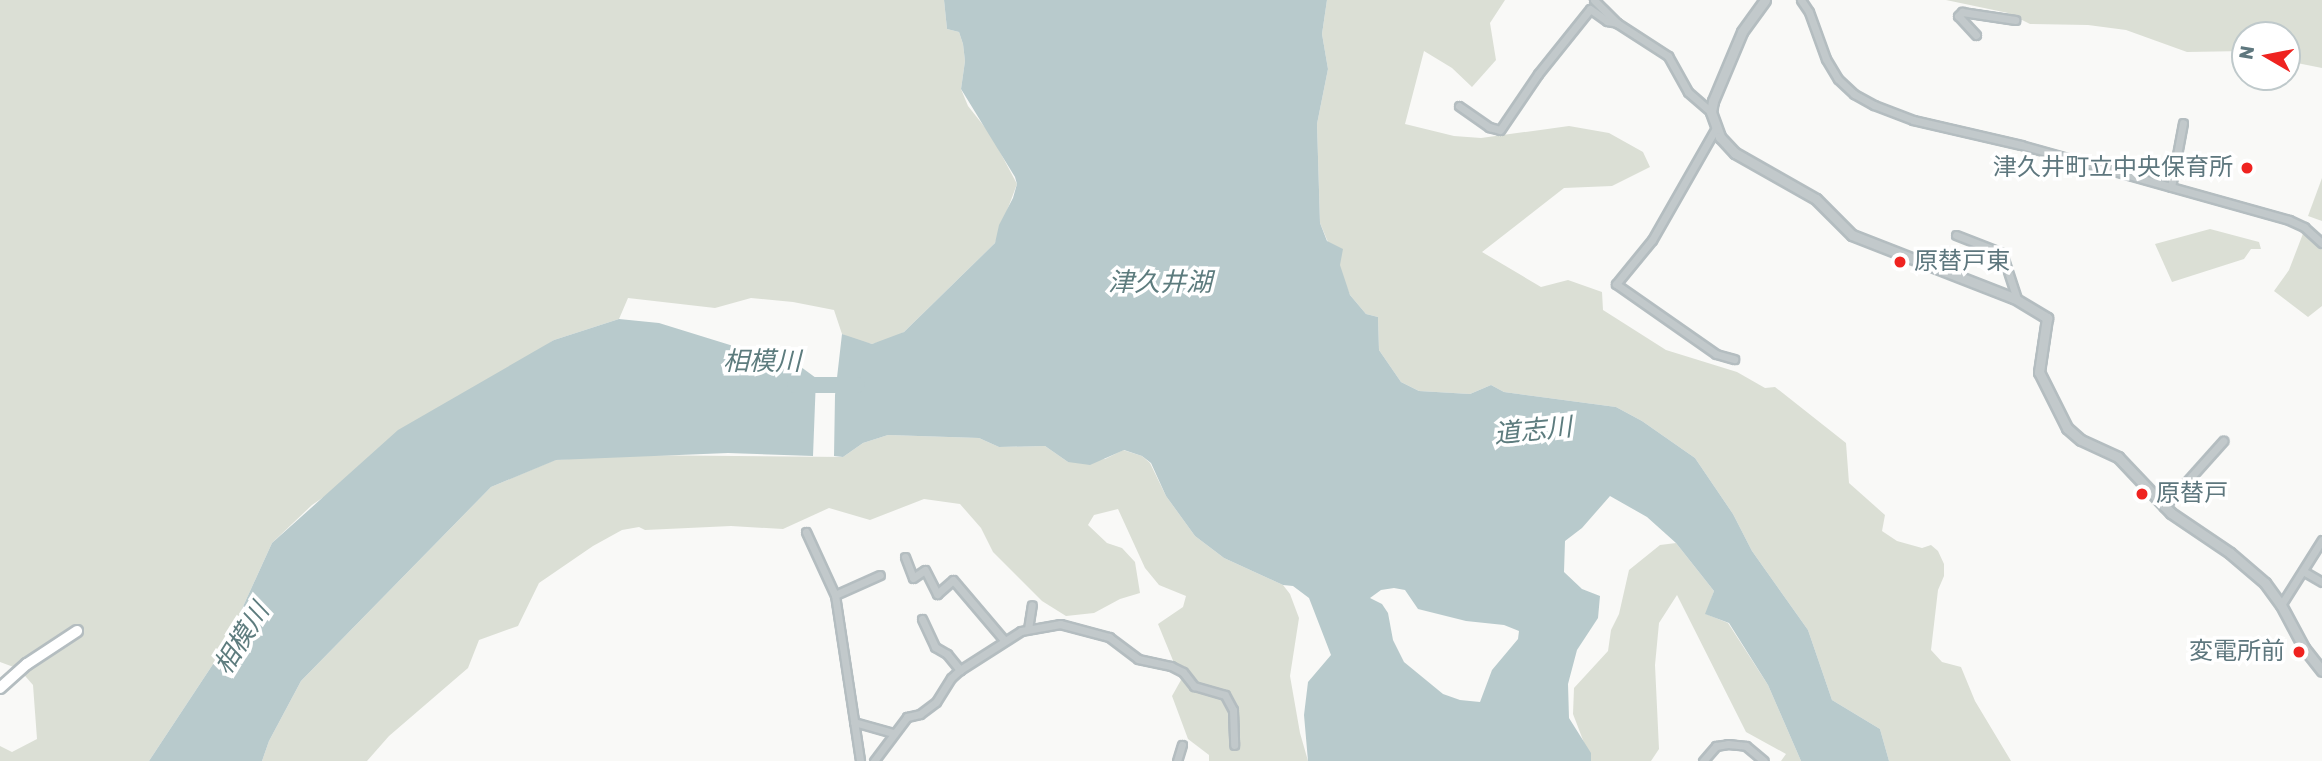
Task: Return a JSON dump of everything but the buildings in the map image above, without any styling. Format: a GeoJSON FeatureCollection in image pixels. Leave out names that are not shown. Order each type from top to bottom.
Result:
{"type":"FeatureCollection","features":[{"type":"Feature","properties":{"kind":"main road"},"geometry":{"type":"LineString","coordinates":[[0,688],[27,664],[77,631]]}},
{"type":"Feature","properties":{"kind":"street"},"geometry":{"type":"LineString","coordinates":[[1594,0],[1617,23]]}},
{"type":"Feature","properties":{"kind":"street"},"geometry":{"type":"LineString","coordinates":[[1711,112],[1718,86],[1742,32],[1765,0]]}},
{"type":"Feature","properties":{"kind":"street"},"geometry":{"type":"LineString","coordinates":[[1801,0],[1810,12],[1826,59],[1838,79],[1854,94],[1874,105],[1913,120],[2021,145],[2289,219],[2304,226],[2322,243]]}},
{"type":"Feature","properties":{"kind":"street"},"geometry":{"type":"LineString","coordinates":[[1459,106],[1489,127],[1500,130],[1538,74],[1590,9],[1668,56],[1688,92],[1711,112],[1716,128],[1735,153],[1816,199],[1852,235],[2017,299],[2047,318],[2039,372],[2061,420],[2081,440],[2118,457],[2164,507],[2265,583],[2281,605],[2298,639],[2322,671]]}},
{"type":"Feature","properties":{"kind":"street"},"geometry":{"type":"LineString","coordinates":[[1976,35],[1958,16],[1962,12],[2015,20]]}},
{"type":"Feature","properties":{"kind":"street"},"geometry":{"type":"LineString","coordinates":[[2171,187],[2183,123]]}},
{"type":"Feature","properties":{"kind":"street"},"geometry":{"type":"LineString","coordinates":[[1716,128],[1653,240],[1616,284],[1716,354],[1734,359]]}},
{"type":"Feature","properties":{"kind":"street"},"geometry":{"type":"LineString","coordinates":[[1956,235],[2002,253],[2017,299]]}},
{"type":"Feature","properties":{"kind":"street"},"geometry":{"type":"LineString","coordinates":[[2164,507],[2223,441]]}},
{"type":"Feature","properties":{"kind":"street"},"geometry":{"type":"LineString","coordinates":[[806,532],[835,595],[860,761]]}},
{"type":"Feature","properties":{"kind":"street"},"geometry":{"type":"LineString","coordinates":[[2281,605],[2322,540]]}},
{"type":"Feature","properties":{"kind":"street"},"geometry":{"type":"LineString","coordinates":[[905,557],[914,578],[925,570],[937,594],[953,580],[1004,640]]}},
{"type":"Feature","properties":{"kind":"street"},"geometry":{"type":"LineString","coordinates":[[2303,571],[2322,582]]}},
{"type":"Feature","properties":{"kind":"street"},"geometry":{"type":"LineString","coordinates":[[835,595],[880,575]]}},
{"type":"Feature","properties":{"kind":"street"},"geometry":{"type":"LineString","coordinates":[[1028,629],[1032,605]]}},
{"type":"Feature","properties":{"kind":"street"},"geometry":{"type":"LineString","coordinates":[[922,619],[935,647],[947,654],[960,670]]}},
{"type":"Feature","properties":{"kind":"street"},"geometry":{"type":"LineString","coordinates":[[874,761],[907,717],[920,714],[936,702],[960,670],[1004,640],[1028,629],[1060,624],[1109,637],[1138,659],[1171,666],[1183,673],[1194,686],[1225,695],[1233,710],[1234,745]]}},
{"type":"Feature","properties":{"kind":"street"},"geometry":{"type":"LineString","coordinates":[[854,722],[893,733]]}},
{"type":"Feature","properties":{"kind":"street"},"geometry":{"type":"LineString","coordinates":[[1703,761],[1716,746],[1728,744],[1746,746],[1764,761]]}},
{"type":"Feature","properties":{"kind":"street"},"geometry":{"type":"LineString","coordinates":[[1177,761],[1182,745]]}},
{"type":"Feature","properties":{"kind":"shaded area"},"geometry":{"type":"Polygon","coordinates":[[[0,0],[944,0],[947,29],[959,32],[963,44],[965,61],[961,89],[968,106],[991,135],[1017,184],[995,243],[904,332],[891,339],[872,344],[855,340],[842,334],[834,310],[793,302],[751,298],[715,308],[628,298],[619,319],[554,340],[312,505],[272,543],[225,646],[149,761],[0,761],[0,746],[12,752],[37,739],[33,685],[19,669],[0,662],[0,0]]]}},
{"type":"Feature","properties":{"kind":"shaded area"},"geometry":{"type":"Polygon","coordinates":[[[1327,0],[1505,0],[1490,23],[1496,60],[1472,87],[1452,68],[1424,51],[1405,124],[1454,136],[1481,138],[1569,126],[1609,133],[1643,152],[1650,167],[1612,186],[1564,188],[1482,252],[1541,287],[1568,280],[1602,292],[1603,310],[1666,350],[1737,372],[1765,388],[1775,387],[1846,443],[1849,483],[1885,515],[1882,531],[1897,541],[1922,548],[1931,545],[1938,551],[1944,564],[1944,576],[1938,590],[1931,650],[1942,662],[1961,667],[1975,701],[2011,761],[1889,761],[1880,729],[1832,700],[1808,630],[1752,551],[1733,514],[1695,458],[1642,421],[1616,407],[1504,392],[1491,385],[1470,394],[1419,391],[1401,382],[1379,350],[1378,317],[1366,314],[1350,295],[1320,223],[1317,124],[1328,69],[1322,34],[1327,0]]]}},
{"type":"Feature","properties":{"kind":"shaded area"},"geometry":{"type":"Polygon","coordinates":[[[1946,0],[2322,0],[2322,68],[2301,64],[2301,21],[2231,21],[2231,51],[2187,52],[2126,30],[2088,25],[2030,24],[2008,13],[1946,0]]]}},
{"type":"Feature","properties":{"kind":"shaded area"},"geometry":{"type":"Polygon","coordinates":[[[2322,178],[2322,221],[2308,216],[2322,178]]]}},
{"type":"Feature","properties":{"kind":"shaded area"},"geometry":{"type":"Polygon","coordinates":[[[2210,229],[2259,242],[2261,249],[2251,249],[2244,259],[2172,282],[2155,244],[2210,229]]]}},
{"type":"Feature","properties":{"kind":"shaded area"},"geometry":{"type":"Polygon","coordinates":[[[2304,231],[2322,247],[2322,306],[2308,317],[2274,291],[2289,270],[2304,231]]]}},
{"type":"Feature","properties":{"kind":"shaded area"},"geometry":{"type":"Polygon","coordinates":[[[888,435],[979,438],[999,447],[1045,446],[1068,462],[1105,459],[1123,450],[1142,456],[1150,463],[1166,496],[1195,536],[1224,558],[1283,585],[1290,594],[1299,618],[1290,676],[1308,761],[1209,761],[1209,755],[1188,739],[1172,696],[1181,680],[1158,624],[1183,607],[1186,596],[1159,585],[1145,568],[1118,509],[1094,515],[1088,525],[1107,543],[1122,548],[1135,562],[1140,593],[1120,599],[1094,613],[1066,616],[1042,601],[993,552],[981,528],[960,504],[924,499],[870,520],[829,508],[783,529],[731,526],[645,530],[639,527],[622,530],[593,546],[539,583],[518,626],[479,640],[468,668],[389,736],[367,761],[262,761],[269,741],[301,681],[491,487],[555,460],[624,455],[843,457],[863,443],[888,435]]]}},
{"type":"Feature","properties":{"kind":"shaded area"},"geometry":{"type":"Polygon","coordinates":[[[1676,543],[1714,591],[1706,614],[1728,623],[1768,685],[1801,761],[1781,761],[1786,754],[1746,732],[1677,595],[1659,623],[1655,665],[1659,749],[1651,761],[1591,761],[1573,714],[1574,688],[1608,651],[1611,630],[1619,614],[1629,570],[1660,545],[1676,543]]]}},
{"type":"Feature","properties":{"kind":"water","name":"津久井湖"},"geometry":{"type":"Polygon","coordinates":[[[944,0],[1327,0],[1322,34],[1328,69],[1317,124],[1320,223],[1327,241],[1343,249],[1340,265],[1350,295],[1366,314],[1378,317],[1379,350],[1401,382],[1419,391],[1470,394],[1491,385],[1504,392],[1616,407],[1642,421],[1695,458],[1733,514],[1752,551],[1808,630],[1832,700],[1880,729],[1889,761],[1801,761],[1768,685],[1729,623],[1705,614],[1714,591],[1676,543],[1647,517],[1610,496],[1582,528],[1565,541],[1564,572],[1582,589],[1600,596],[1598,618],[1577,650],[1568,684],[1569,718],[1591,753],[1591,761],[1308,761],[1304,715],[1308,682],[1331,655],[1309,598],[1293,586],[1283,585],[1224,558],[1195,536],[1166,496],[1151,463],[1142,456],[1124,450],[1090,465],[1068,462],[1045,446],[999,447],[979,438],[888,435],[863,443],[843,457],[834,456],[835,395],[842,334],[872,344],[904,332],[995,243],[999,225],[1017,184],[961,89],[965,61],[963,44],[959,32],[947,29],[944,0]],[[1381,590],[1370,598],[1382,604],[1388,613],[1393,640],[1404,662],[1443,694],[1460,700],[1480,702],[1492,670],[1518,639],[1519,631],[1504,625],[1466,621],[1418,609],[1405,590],[1381,590]]]}},
{"type":"Feature","properties":{"kind":"water"},"geometry":{"type":"Polygon","coordinates":[[[619,319],[659,323],[801,367],[816,378],[813,456],[728,453],[556,460],[491,487],[301,681],[269,741],[262,761],[149,761],[225,646],[272,543],[398,430],[554,340],[619,319]]]}},
{"type":"Feature","properties":{"kind":"waterway","name":"相模川"},"geometry":{"type":"LineString","coordinates":[[795,385],[857,385]]}},
{"type":"Feature","properties":{"kind":"place","name":"津久井町立中央保育所"},"geometry":{"type":"Point","coordinates":[2247,168]}},
{"type":"Feature","properties":{"kind":"place","name":"原替戸東"},"geometry":{"type":"Point","coordinates":[1900,262]}},
{"type":"Feature","properties":{"kind":"place","name":"原替戸"},"geometry":{"type":"Point","coordinates":[2142,494]}},
{"type":"Feature","properties":{"kind":"place","name":"変電所前"},"geometry":{"type":"Point","coordinates":[2299,652]}},
{"type":"Feature","properties":{"kind":"water label","name":"道志川"},"geometry":{"type":"Point","coordinates":[1533,431]}}]}
